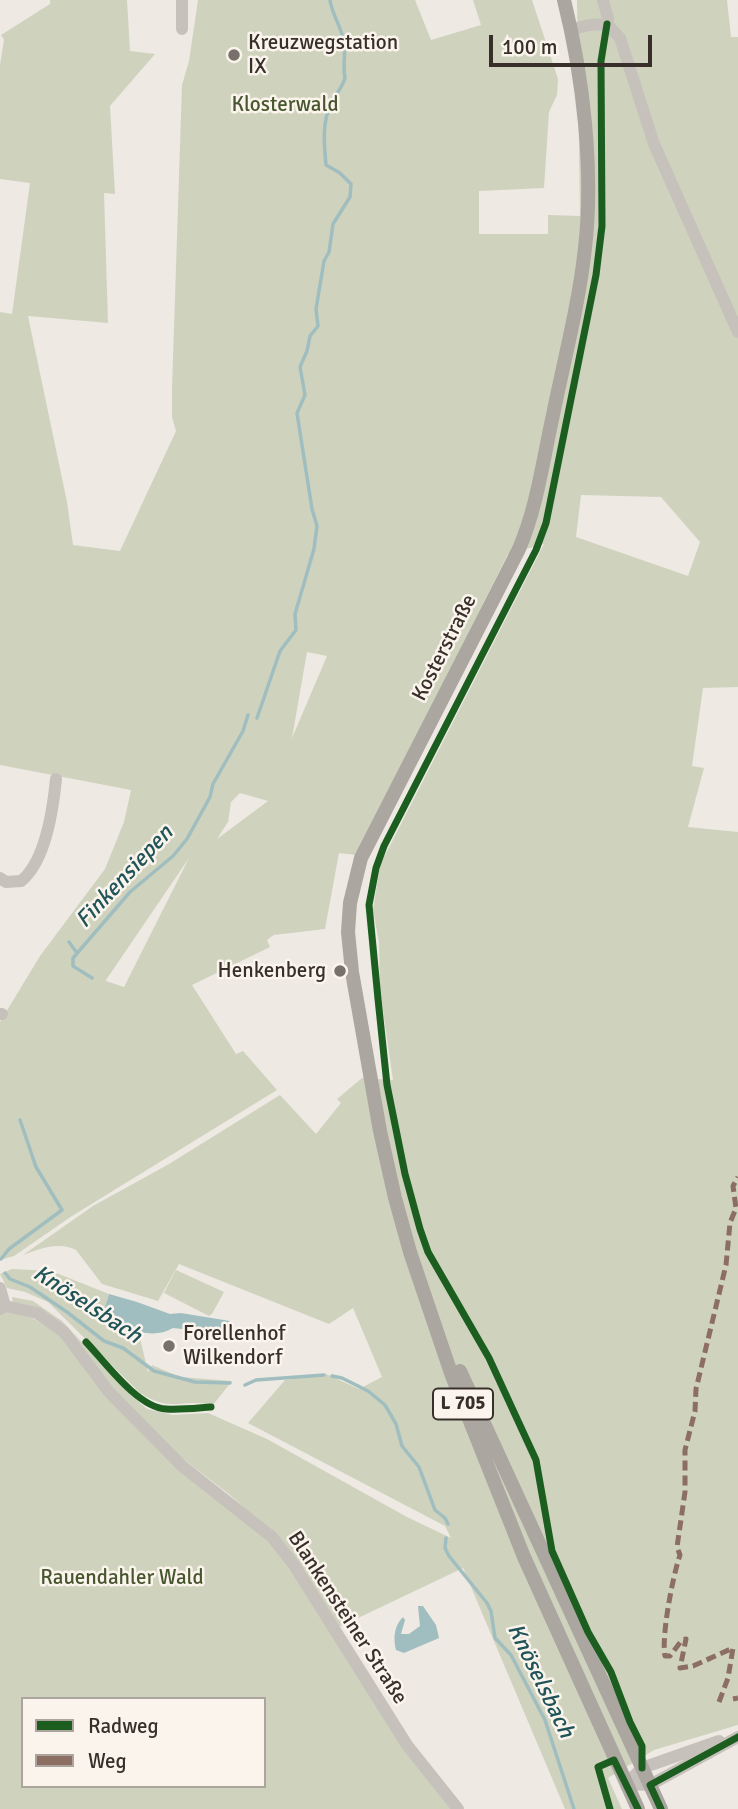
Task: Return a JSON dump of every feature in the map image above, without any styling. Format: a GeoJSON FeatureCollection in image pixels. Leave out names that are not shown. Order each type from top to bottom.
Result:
{"type":"FeatureCollection","features":[{"type":"Feature","properties":{"kind":"main road","name":"Kosterstraße"},"geometry":{"type":"LineString","coordinates":[[564,0],[579,80],[587,175],[585,249],[531,516],[519,550],[361,858],[350,903],[348,932],[352,972],[380,1131],[410,1252],[452,1376],[524,1557],[638,1809]]}},
{"type":"Feature","properties":{"kind":"main road","name":"Kosterstraße"},"geometry":{"type":"LineString","coordinates":[[429,1303],[661,1809]]}},
{"type":"Feature","properties":{"kind":"street"},"geometry":{"type":"LineString","coordinates":[[182,0],[182,29]]}},
{"type":"Feature","properties":{"kind":"street"},"geometry":{"type":"LineString","coordinates":[[603,0],[607,24]]}},
{"type":"Feature","properties":{"kind":"street"},"geometry":{"type":"LineString","coordinates":[[570,30],[607,24]]}},
{"type":"Feature","properties":{"kind":"street"},"geometry":{"type":"LineString","coordinates":[[607,24],[620,38],[654,144],[738,332]]}},
{"type":"Feature","properties":{"kind":"street"},"geometry":{"type":"LineString","coordinates":[[0,878],[6,882],[21,881],[32,870],[51,819],[56,779]]}},
{"type":"Feature","properties":{"kind":"street"},"geometry":{"type":"LineString","coordinates":[[0,1288],[3,1308]]}},
{"type":"Feature","properties":{"kind":"street","name":"Blankensteiner Straße"},"geometry":{"type":"LineString","coordinates":[[3,1308],[37,1313],[64,1332],[109,1392],[173,1457],[272,1537],[294,1566],[407,1745],[458,1809]]}},
{"type":"Feature","properties":{"kind":"street"},"geometry":{"type":"LineString","coordinates":[[626,1784],[642,1768],[738,1736]]}},
{"type":"Feature","properties":{"kind":"street"},"geometry":{"type":"LineString","coordinates":[[626,1784],[650,1785],[738,1736]]}},
{"type":"Feature","properties":{"kind":"green space","name":"Klosterwald"},"geometry":{"type":"Polygon","coordinates":[[[50,0],[127,0],[130,51],[155,54],[110,106],[115,194],[104,193],[108,323],[28,316],[67,502],[73,545],[120,551],[176,431],[172,417],[172,388],[182,85],[189,61],[198,0],[415,0],[431,40],[481,25],[473,0],[532,0],[558,79],[557,95],[549,112],[544,188],[479,191],[479,234],[548,234],[548,215],[580,216],[577,0],[727,0],[731,37],[738,37],[738,687],[703,688],[692,766],[704,768],[688,827],[738,832],[738,1725],[654,1750],[608,1778],[622,1809],[565,1809],[463,1568],[337,1628],[274,1534],[230,1495],[174,1452],[110,1389],[87,1355],[13,1302],[12,1297],[33,1301],[62,1321],[147,1409],[173,1415],[208,1413],[267,1439],[407,1517],[451,1538],[445,1526],[248,1423],[285,1380],[326,1374],[359,1389],[382,1377],[353,1308],[329,1324],[179,1264],[158,1301],[102,1284],[76,1250],[70,1247],[49,1247],[23,1255],[93,1206],[169,1164],[280,1095],[316,1134],[341,1103],[337,1099],[362,1078],[393,1080],[380,990],[379,942],[373,910],[380,865],[544,544],[508,554],[356,855],[339,853],[325,929],[274,935],[267,940],[270,947],[192,985],[236,1054],[243,1051],[277,1090],[72,1216],[14,1256],[0,1260],[0,1022],[40,956],[105,869],[124,822],[131,790],[0,765],[0,312],[12,314],[30,183],[0,179],[0,65],[4,40],[1,35],[50,4],[50,0]],[[581,495],[576,537],[688,576],[700,542],[661,497],[581,495]],[[307,652],[292,738],[327,656],[307,652]],[[240,793],[231,802],[228,822],[217,839],[268,801],[240,793]],[[189,858],[106,980],[124,987],[189,858]]]}},
{"type":"Feature","properties":{"kind":"green space"},"geometry":{"type":"Polygon","coordinates":[[[12,1269],[51,1271],[109,1294],[102,1317],[104,1321],[139,1334],[148,1372],[152,1365],[180,1377],[232,1381],[213,1405],[168,1404],[150,1399],[139,1392],[48,1302],[7,1288],[0,1274],[12,1269]]]}},
{"type":"Feature","properties":{"kind":"green space"},"geometry":{"type":"Polygon","coordinates":[[[176,1270],[224,1292],[212,1314],[209,1316],[164,1293],[176,1270]]]}},
{"type":"Feature","properties":{"kind":"green space","name":"Rauendahler Wald"},"geometry":{"type":"Polygon","coordinates":[[[0,1311],[16,1312],[34,1319],[60,1335],[106,1395],[269,1542],[292,1568],[452,1809],[0,1809],[0,1311]]]}},
{"type":"Feature","properties":{"kind":"water"},"geometry":{"type":"Polygon","coordinates":[[[109,1294],[170,1314],[181,1313],[230,1321],[228,1334],[173,1328],[165,1332],[147,1333],[104,1322],[102,1317],[109,1294]]]}},
{"type":"Feature","properties":{"kind":"water"},"geometry":{"type":"Polygon","coordinates":[[[418,1606],[423,1606],[436,1625],[439,1638],[404,1653],[396,1650],[395,1632],[403,1617],[405,1620],[401,1634],[409,1634],[420,1626],[418,1606]]]}},
{"type":"Feature","properties":{"kind":"waterway","name":"Finkensiepen"},"geometry":{"type":"LineString","coordinates":[[257,718],[280,651],[296,630],[295,614],[314,549],[317,526],[297,413],[305,395],[300,367],[310,336],[318,326],[316,309],[333,224],[350,197],[351,184],[340,173],[326,165],[326,118],[345,78],[344,43],[330,0]]}},
{"type":"Feature","properties":{"kind":"waterway","name":"Finkensiepen"},"geometry":{"type":"LineString","coordinates":[[92,978],[73,966],[73,958],[130,892],[173,856],[187,839],[210,797],[213,784],[243,731],[248,715]]}},
{"type":"Feature","properties":{"kind":"waterway"},"geometry":{"type":"LineString","coordinates":[[69,942],[77,953]]}},
{"type":"Feature","properties":{"kind":"waterway","name":"Finkensiepen"},"geometry":{"type":"LineString","coordinates":[[1,1259],[9,1249],[62,1210],[36,1167],[20,1120]]}},
{"type":"Feature","properties":{"kind":"waterway","name":"Knöselsbach"},"geometry":{"type":"LineString","coordinates":[[5,1273],[10,1279],[30,1287],[67,1312],[104,1341],[123,1348],[154,1371],[195,1382],[230,1383]]}},
{"type":"Feature","properties":{"kind":"waterway","name":"Knöselsbach"},"geometry":{"type":"LineString","coordinates":[[245,1385],[256,1380],[324,1375]]}},
{"type":"Feature","properties":{"kind":"waterway","name":"Knöselsbach"},"geometry":{"type":"LineString","coordinates":[[332,1376],[368,1391],[385,1405],[396,1424],[402,1446],[419,1467],[435,1510],[448,1524]]}},
{"type":"Feature","properties":{"kind":"waterway","name":"Knöselsbach"},"geometry":{"type":"LineString","coordinates":[[446,1538],[445,1548],[449,1556],[487,1603],[491,1611],[495,1638],[511,1655],[545,1720],[574,1809]]}},
{"type":"Feature","properties":{"kind":"marked path"},"geometry":{"type":"LineString","coordinates":[[719,1702],[728,1678],[733,1648],[693,1666],[680,1668],[686,1639],[682,1640],[670,1656],[665,1656],[664,1647],[668,1606],[680,1555],[677,1547],[685,1492],[685,1450],[695,1411],[696,1389],[726,1265],[730,1223],[736,1208],[733,1186],[738,1177]]}},
{"type":"Feature","properties":{"kind":"marked path"},"geometry":{"type":"LineString","coordinates":[[733,1699],[738,1698]]}},
{"type":"Feature","properties":{"kind":"cycle path"},"geometry":{"type":"LineString","coordinates":[[607,24],[601,61],[602,226],[596,275],[546,523],[536,550],[384,846],[376,868],[369,905],[387,1085],[405,1174],[420,1229],[428,1252],[489,1358],[536,1460],[552,1551],[588,1632],[611,1672],[642,1746],[642,1768]]}},
{"type":"Feature","properties":{"kind":"cycle path"},"geometry":{"type":"LineString","coordinates":[[86,1342],[133,1393],[155,1407],[211,1407]]}},
{"type":"Feature","properties":{"kind":"cycle path"},"geometry":{"type":"LineString","coordinates":[[661,1809],[650,1785],[738,1737]]}},
{"type":"Feature","properties":{"kind":"cycle path"},"geometry":{"type":"LineString","coordinates":[[610,1809],[598,1767],[614,1760],[638,1809]]}},
{"type":"Feature","properties":{"kind":"place","name":"Kreuzwegstation IX"},"geometry":{"type":"Point","coordinates":[234,55]}},
{"type":"Feature","properties":{"kind":"place","name":"Henkenberg"},"geometry":{"type":"Point","coordinates":[340,971]}},
{"type":"Feature","properties":{"kind":"place","name":"Forellenhof Wilkendorf"},"geometry":{"type":"Point","coordinates":[169,1346]}}]}
